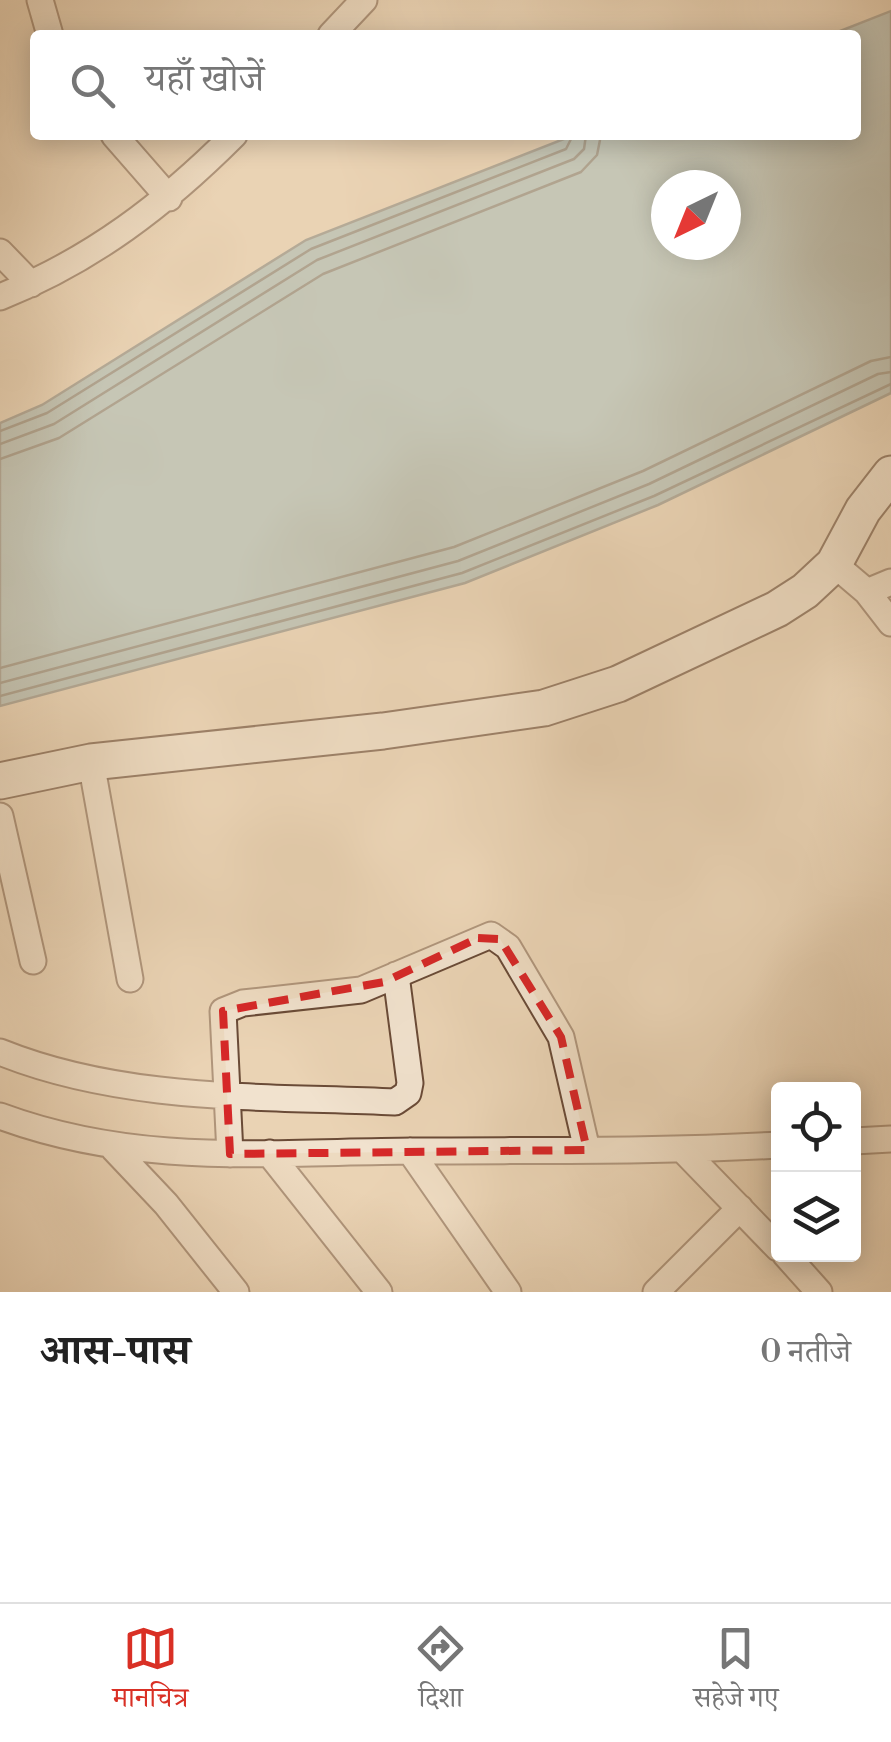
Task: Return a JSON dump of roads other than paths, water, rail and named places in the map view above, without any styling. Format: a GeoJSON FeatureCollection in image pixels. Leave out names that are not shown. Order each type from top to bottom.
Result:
{"type":"FeatureCollection","features":[{"type":"Feature","properties":{"kind":"street"},"geometry":{"type":"LineString","coordinates":[[336,30],[364,0]]}},
{"type":"Feature","properties":{"kind":"street"},"geometry":{"type":"LineString","coordinates":[[118,140],[169,198]]}},
{"type":"Feature","properties":{"kind":"street"},"geometry":{"type":"LineString","coordinates":[[0,297],[92,253],[169,198],[229,140]]}},
{"type":"Feature","properties":{"kind":"street"},"geometry":{"type":"LineString","coordinates":[[0,252],[31,284]]}},
{"type":"Feature","properties":{"kind":"street"},"geometry":{"type":"LineString","coordinates":[[0,781],[90,762],[383,732],[544,708],[618,684],[777,609],[834,564],[863,510],[891,474]]}},
{"type":"Feature","properties":{"kind":"street"},"geometry":{"type":"LineString","coordinates":[[834,564],[879,587],[891,623]]}},
{"type":"Feature","properties":{"kind":"street"},"geometry":{"type":"LineString","coordinates":[[90,762],[130,978]]}},
{"type":"Feature","properties":{"kind":"street"},"geometry":{"type":"LineString","coordinates":[[0,816],[33,961]]}},
{"type":"Feature","properties":{"kind":"street"},"geometry":{"type":"LineString","coordinates":[[230,1154],[223,1010],[243,1003],[361,990],[491,935],[500,939],[561,1037],[586,1150]]}},
{"type":"Feature","properties":{"kind":"street"},"geometry":{"type":"LineString","coordinates":[[0,1052],[78,1079],[225,1095],[402,1100],[410,1083],[396,975]]}},
{"type":"Feature","properties":{"kind":"street"},"geometry":{"type":"LineString","coordinates":[[0,1116],[114,1149],[230,1154],[684,1150],[771,1145]]}},
{"type":"Feature","properties":{"kind":"street"},"geometry":{"type":"LineString","coordinates":[[861,1140],[891,1138]]}},
{"type":"Feature","properties":{"kind":"street"},"geometry":{"type":"LineString","coordinates":[[114,1149],[166,1204],[236,1292]]}},
{"type":"Feature","properties":{"kind":"street"},"geometry":{"type":"LineString","coordinates":[[684,1150],[771,1241]]}},
{"type":"Feature","properties":{"kind":"street"},"geometry":{"type":"LineString","coordinates":[[410,1151],[508,1292]]}},
{"type":"Feature","properties":{"kind":"street"},"geometry":{"type":"LineString","coordinates":[[269,1153],[379,1292]]}},
{"type":"Feature","properties":{"kind":"street"},"geometry":{"type":"LineString","coordinates":[[656,1292],[740,1208]]}},
{"type":"Feature","properties":{"kind":"street"},"geometry":{"type":"LineString","coordinates":[[792,1262],[819,1292]]}},
{"type":"Feature","properties":{"kind":"water"},"geometry":{"type":"Polygon","coordinates":[[[891,11],[891,393],[658,505],[465,583],[0,706],[0,423],[42,405],[306,240],[561,140],[861,140],[861,30],[843,30],[891,11]]]}}]}
